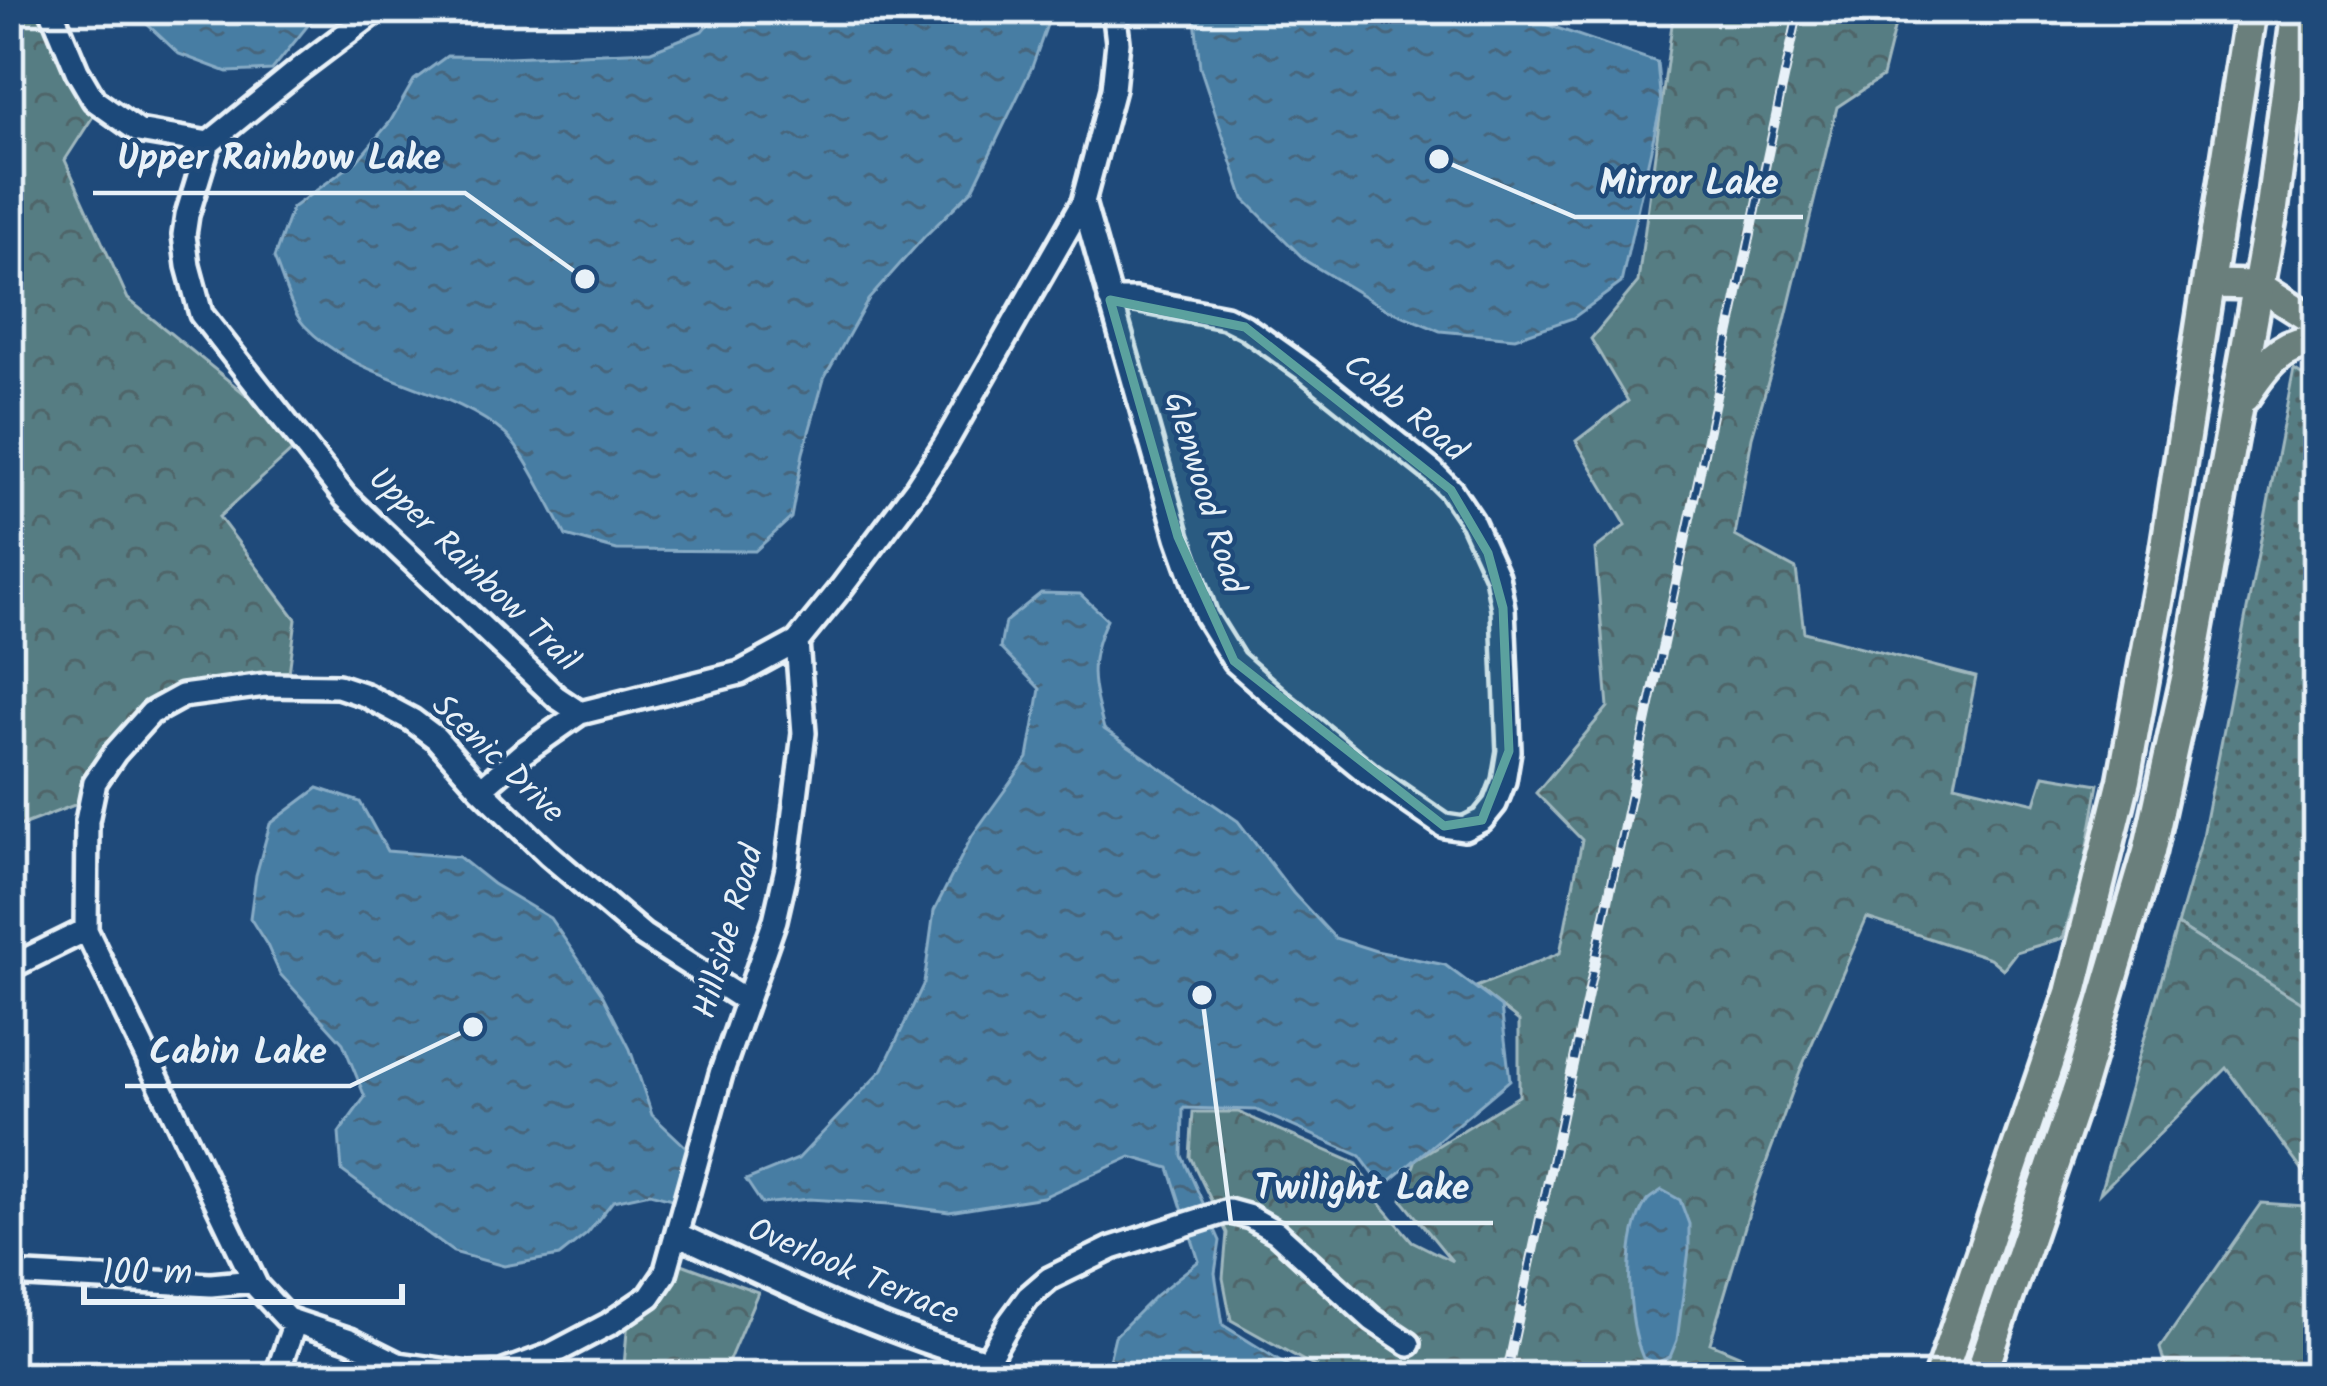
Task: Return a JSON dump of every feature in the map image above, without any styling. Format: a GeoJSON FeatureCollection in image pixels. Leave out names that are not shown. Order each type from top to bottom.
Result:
{"type":"FeatureCollection","features":[{"type":"Feature","properties":{"kind":"highway"},"geometry":{"type":"LineString","coordinates":[[1940,1377],[2071,993],[2119,801],[2140,705],[2251,9]]}},
{"type":"Feature","properties":{"kind":"highway"},"geometry":{"type":"LineString","coordinates":[[1980,1377],[2079,1088],[2149,852],[2189,670],[2271,215],[2298,9]]}},
{"type":"Feature","properties":{"kind":"highway"},"geometry":{"type":"LineString","coordinates":[[2237,406],[2266,363],[2306,341],[2318,342]]}},
{"type":"Feature","properties":{"kind":"main road"},"geometry":{"type":"LineString","coordinates":[[2210,284],[2258,285],[2318,322]]}},
{"type":"Feature","properties":{"kind":"street"},"geometry":{"type":"LineString","coordinates":[[51,9],[94,100],[138,131],[208,143],[379,9]]}},
{"type":"Feature","properties":{"kind":"street","name":"Upper Rainbow Trail"},"geometry":{"type":"LineString","coordinates":[[208,143],[184,235],[201,314],[345,497],[538,681],[580,713],[740,673],[797,642],[842,588],[945,444],[1083,202],[1113,89],[1118,42],[1114,9]]}},
{"type":"Feature","properties":{"kind":"street","name":"Glenwood Road"},"geometry":{"type":"LineString","coordinates":[[1083,202],[1178,537],[1206,616],[1234,661],[1370,775],[1444,826],[1462,829]]}},
{"type":"Feature","properties":{"kind":"street","name":"Cobb Road"},"geometry":{"type":"LineString","coordinates":[[1110,300],[1225,316],[1245,327],[1432,472],[1472,521],[1497,576],[1503,608],[1509,752],[1495,804],[1482,820],[1462,829]]}},
{"type":"Feature","properties":{"kind":"street","name":"Hillside Road"},"geometry":{"type":"LineString","coordinates":[[677,1234],[788,868],[804,734],[797,642]]}},
{"type":"Feature","properties":{"kind":"street","name":"Scenic Drive"},"geometry":{"type":"LineString","coordinates":[[677,1234],[665,1274],[650,1296],[550,1355],[501,1372],[469,1374],[398,1364],[350,1340],[287,1319],[254,1281],[86,930],[87,821],[94,782],[152,713],[182,696],[265,685],[338,686],[365,694],[436,738],[548,854],[643,935],[746,1001]]}},
{"type":"Feature","properties":{"kind":"street"},"geometry":{"type":"LineString","coordinates":[[482,789],[580,713]]}},
{"type":"Feature","properties":{"kind":"street"},"geometry":{"type":"LineString","coordinates":[[9,968],[86,930]]}},
{"type":"Feature","properties":{"kind":"street","name":"Overlook Terrace"},"geometry":{"type":"LineString","coordinates":[[677,1234],[841,1310],[987,1361],[1009,1322],[1048,1279],[1112,1248],[1228,1211],[1250,1216],[1276,1232],[1373,1320],[1409,1344]]}},
{"type":"Feature","properties":{"kind":"street"},"geometry":{"type":"LineString","coordinates":[[9,1274],[211,1285],[254,1281]]}},
{"type":"Feature","properties":{"kind":"street"},"geometry":{"type":"LineString","coordinates":[[276,1377],[295,1322]]}},
{"type":"Feature","properties":{"kind":"highlighted area"},"geometry":{"type":"Polygon","coordinates":[[[1110,300],[1245,327],[1451,490],[1488,553],[1503,608],[1509,751],[1482,820],[1444,826],[1234,661],[1178,537],[1110,300]]]}},
{"type":"Feature","properties":{"kind":"green space"},"geometry":{"type":"Polygon","coordinates":[[[9,9],[59,9],[99,107],[65,160],[128,299],[303,441],[219,517],[296,619],[288,681],[146,717],[93,798],[9,830],[9,9]]]}},
{"type":"Feature","properties":{"kind":"green space"},"geometry":{"type":"Polygon","coordinates":[[[1674,9],[1899,9],[1882,77],[1837,107],[1752,437],[1735,536],[1796,569],[1804,632],[1976,677],[1955,784],[2035,803],[2044,775],[2099,784],[2083,874],[2063,938],[2016,952],[2003,969],[1990,958],[1867,918],[1800,1071],[1755,1193],[1710,1343],[1791,1377],[1574,1377],[1561,1373],[1560,1377],[1327,1377],[1231,1320],[1223,1278],[1227,1233],[1190,1157],[1193,1112],[1238,1112],[1357,1164],[1378,1201],[1412,1241],[1452,1261],[1402,1200],[1416,1159],[1519,1096],[1519,1021],[1476,987],[1560,953],[1582,840],[1536,793],[1608,707],[1595,549],[1626,525],[1576,441],[1628,401],[1591,339],[1638,282],[1674,9]]]}},
{"type":"Feature","properties":{"kind":"green space"},"geometry":{"type":"Polygon","coordinates":[[[2294,369],[2318,385],[2318,1001],[2307,1007],[2177,925],[2203,836],[2294,369]]]}},
{"type":"Feature","properties":{"kind":"green space"},"geometry":{"type":"Polygon","coordinates":[[[2177,925],[2307,1006],[2318,1001],[2318,1192],[2226,1068],[2100,1193],[2177,925]]]}},
{"type":"Feature","properties":{"kind":"green space"},"geometry":{"type":"Polygon","coordinates":[[[2261,1203],[2318,1207],[2318,1377],[2168,1377],[2160,1348],[2261,1203]]]}},
{"type":"Feature","properties":{"kind":"green space"},"geometry":{"type":"Polygon","coordinates":[[[679,1263],[758,1292],[724,1372],[728,1377],[623,1377],[628,1320],[679,1263]]]}},
{"type":"Feature","properties":{"kind":"water"},"geometry":{"type":"Polygon","coordinates":[[[131,9],[321,9],[272,70],[227,72],[179,54],[131,9]]]}},
{"type":"Feature","properties":{"kind":"water"},"geometry":{"type":"Polygon","coordinates":[[[721,9],[1040,9],[1048,22],[1032,67],[973,189],[868,300],[824,379],[791,518],[755,551],[617,550],[566,536],[520,453],[482,417],[376,372],[326,344],[299,319],[274,258],[292,208],[357,161],[390,122],[414,80],[447,56],[651,51],[702,31],[721,9]]]}},
{"type":"Feature","properties":{"kind":"water"},"geometry":{"type":"Polygon","coordinates":[[[1194,9],[1501,9],[1657,62],[1661,104],[1621,283],[1573,318],[1515,338],[1440,331],[1384,308],[1306,261],[1244,199],[1200,67],[1194,9]]]}},
{"type":"Feature","properties":{"kind":"water"},"geometry":{"type":"Polygon","coordinates":[[[1041,593],[1080,594],[1107,619],[1093,674],[1104,729],[1238,821],[1293,893],[1335,938],[1445,965],[1501,1007],[1510,1080],[1383,1187],[1360,1156],[1256,1110],[1183,1108],[1182,1156],[1220,1241],[1215,1273],[1223,1325],[1306,1377],[1105,1377],[1115,1336],[1199,1261],[1169,1168],[1131,1157],[1043,1197],[949,1212],[809,1199],[762,1204],[746,1180],[798,1159],[883,1069],[924,983],[934,911],[972,836],[1028,758],[1040,689],[1000,648],[1005,622],[1041,593]]]}},
{"type":"Feature","properties":{"kind":"water"},"geometry":{"type":"Polygon","coordinates":[[[318,788],[360,802],[387,851],[459,857],[550,918],[601,992],[630,1049],[652,1115],[687,1148],[675,1200],[650,1193],[613,1201],[587,1234],[559,1256],[504,1266],[453,1252],[342,1171],[339,1133],[365,1097],[343,1043],[280,974],[250,918],[270,824],[318,788]]]}},
{"type":"Feature","properties":{"kind":"water"},"geometry":{"type":"Polygon","coordinates":[[[1662,1190],[1680,1200],[1689,1224],[1689,1250],[1677,1340],[1670,1357],[1656,1363],[1643,1358],[1638,1342],[1630,1279],[1639,1216],[1647,1201],[1662,1190]]]}},
{"type":"Feature","properties":{"kind":"railway"},"geometry":{"type":"LineString","coordinates":[[1506,1377],[1799,9]]}},
{"type":"Feature","properties":{"kind":"place","name":"Mirror Lake"},"geometry":{"type":"Point","coordinates":[1439,159]}},
{"type":"Feature","properties":{"kind":"place","name":"Upper Rainbow Lake"},"geometry":{"type":"Point","coordinates":[585,279]}},
{"type":"Feature","properties":{"kind":"place","name":"Twilight Lake"},"geometry":{"type":"Point","coordinates":[1202,995]}},
{"type":"Feature","properties":{"kind":"place","name":"Cabin Lake"},"geometry":{"type":"Point","coordinates":[473,1027]}}]}
